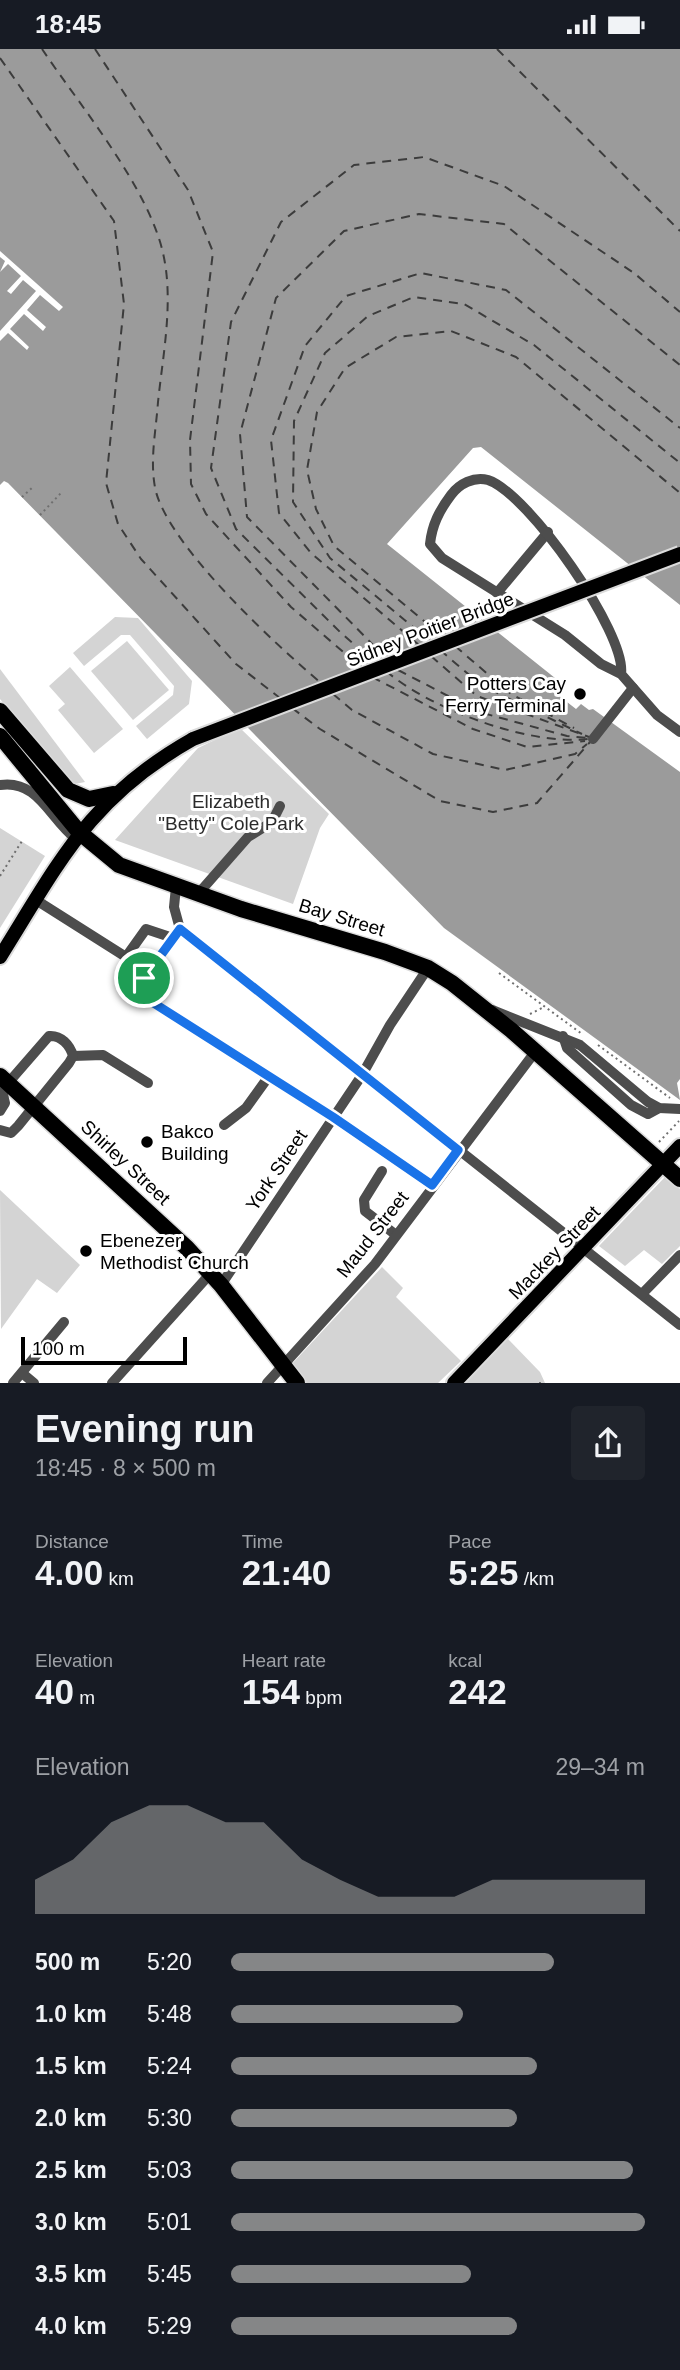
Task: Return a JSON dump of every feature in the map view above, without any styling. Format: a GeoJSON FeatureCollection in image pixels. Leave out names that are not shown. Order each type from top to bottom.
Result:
{"type":"FeatureCollection","features":[{"type":"Feature","properties":{"kind":"highway"},"geometry":{"type":"LineString","coordinates":[[0,711],[68,790],[89,799],[113,794]]}},
{"type":"Feature","properties":{"kind":"highway","name":"Bay Street"},"geometry":{"type":"LineString","coordinates":[[0,736],[77,835],[119,865],[176,887],[428,968],[535,1052],[680,1179]]}},
{"type":"Feature","properties":{"kind":"highway","name":"Shirley Street"},"geometry":{"type":"LineString","coordinates":[[4,1080],[216,1279],[297,1383]]}},
{"type":"Feature","properties":{"kind":"main road","name":"Sidney Poitier Bridge"},"geometry":{"type":"LineString","coordinates":[[0,957],[77,835],[113,794],[152,762],[193,739],[680,554]]}},
{"type":"Feature","properties":{"kind":"main road","name":"Mackey Street"},"geometry":{"type":"LineString","coordinates":[[454,1383],[584,1250],[680,1146]]}},
{"type":"Feature","properties":{"kind":"street"},"geometry":{"type":"LineString","coordinates":[[621,674],[622,656],[602,615],[548,532],[515,498],[491,481],[471,479],[454,492],[440,510],[432,530],[430,544],[442,558],[565,635],[601,664],[621,674],[657,715],[680,732]]}},
{"type":"Feature","properties":{"kind":"street"},"geometry":{"type":"LineString","coordinates":[[497,593],[548,532]]}},
{"type":"Feature","properties":{"kind":"street"},"geometry":{"type":"LineString","coordinates":[[593,739],[633,688]]}},
{"type":"Feature","properties":{"kind":"street"},"geometry":{"type":"LineString","coordinates":[[0,785],[18,785],[32,793],[77,835]]}},
{"type":"Feature","properties":{"kind":"street"},"geometry":{"type":"LineString","coordinates":[[198,894],[247,837],[272,822],[280,806]]}},
{"type":"Feature","properties":{"kind":"street"},"geometry":{"type":"LineString","coordinates":[[176,887],[176,934],[148,971],[142,985],[152,1002],[333,1117],[432,1185]]}},
{"type":"Feature","properties":{"kind":"street"},"geometry":{"type":"LineString","coordinates":[[36,900],[126,957],[146,929],[176,934],[362,1075],[680,1325]]}},
{"type":"Feature","properties":{"kind":"street","name":"York Street"},"geometry":{"type":"LineString","coordinates":[[111,1383],[216,1279],[362,1075],[390,1025],[428,968]]}},
{"type":"Feature","properties":{"kind":"street"},"geometry":{"type":"LineString","coordinates":[[148,971],[168,982]]}},
{"type":"Feature","properties":{"kind":"street"},"geometry":{"type":"LineString","coordinates":[[481,1007],[580,1045],[659,1108],[680,1109]]}},
{"type":"Feature","properties":{"kind":"street"},"geometry":{"type":"LineString","coordinates":[[0,1111],[5,1103],[2,1090],[4,1080],[49,1036],[60,1037],[73,1056]]}},
{"type":"Feature","properties":{"kind":"street","name":"Maud Street"},"geometry":{"type":"LineString","coordinates":[[267,1383],[374,1264],[535,1052]]}},
{"type":"Feature","properties":{"kind":"street"},"geometry":{"type":"LineString","coordinates":[[73,1056],[103,1055],[148,1083]]}},
{"type":"Feature","properties":{"kind":"street"},"geometry":{"type":"LineString","coordinates":[[0,1130],[11,1133],[73,1056]]}},
{"type":"Feature","properties":{"kind":"street"},"geometry":{"type":"LineString","coordinates":[[224,1125],[246,1108],[269,1076]]}},
{"type":"Feature","properties":{"kind":"street"},"geometry":{"type":"LineString","coordinates":[[382,1171],[364,1200],[365,1211],[396,1235]]}},
{"type":"Feature","properties":{"kind":"street"},"geometry":{"type":"LineString","coordinates":[[642,1294],[680,1255]]}},
{"type":"Feature","properties":{"kind":"street"},"geometry":{"type":"LineString","coordinates":[[13,1383],[64,1322]]}},
{"type":"Feature","properties":{"kind":"street"},"geometry":{"type":"LineString","coordinates":[[22,1373],[34,1383]]}},
{"type":"Feature","properties":{"kind":"path"},"geometry":{"type":"LineString","coordinates":[[22,497],[33,487]]}},
{"type":"Feature","properties":{"kind":"path"},"geometry":{"type":"LineString","coordinates":[[40,515],[61,493]]}},
{"type":"Feature","properties":{"kind":"path"},"geometry":{"type":"LineString","coordinates":[[0,876],[22,841]]}},
{"type":"Feature","properties":{"kind":"path"},"geometry":{"type":"LineString","coordinates":[[650,1154],[673,1124],[680,1121]]}},
{"type":"Feature","properties":{"kind":"green space"},"geometry":{"type":"Polygon","coordinates":[[[115,617],[138,618],[192,681],[189,704],[147,739],[136,726],[173,695],[174,686],[130,635],[121,635],[84,666],[73,653],[115,617]]]}},
{"type":"Feature","properties":{"kind":"green space"},"geometry":{"type":"Polygon","coordinates":[[[127,641],[169,690],[133,720],[91,671],[127,641]]]}},
{"type":"Feature","properties":{"kind":"green space"},"geometry":{"type":"Polygon","coordinates":[[[70,667],[123,729],[94,753],[58,710],[65,704],[49,686],[70,667]]]}},
{"type":"Feature","properties":{"kind":"green space"},"geometry":{"type":"Polygon","coordinates":[[[0,669],[85,782],[70,785],[0,699],[0,669]]]}},
{"type":"Feature","properties":{"kind":"green space","name":"Elizabeth \"Betty\" Cole Park"},"geometry":{"type":"Polygon","coordinates":[[[240,728],[329,814],[320,828],[293,904],[115,840],[198,748],[240,728]]]}},
{"type":"Feature","properties":{"kind":"green space"},"geometry":{"type":"Polygon","coordinates":[[[0,828],[45,856],[0,928],[0,828]]]}},
{"type":"Feature","properties":{"kind":"green space"},"geometry":{"type":"Polygon","coordinates":[[[665,1177],[680,1189],[680,1246],[662,1264],[644,1250],[625,1266],[599,1246],[665,1177]]]}},
{"type":"Feature","properties":{"kind":"green space"},"geometry":{"type":"Polygon","coordinates":[[[0,1190],[80,1265],[57,1293],[37,1279],[1,1329],[0,1190]]]}},
{"type":"Feature","properties":{"kind":"green space"},"geometry":{"type":"Polygon","coordinates":[[[382,1267],[403,1288],[396,1297],[461,1361],[438,1383],[304,1383],[290,1366],[382,1267]]]}},
{"type":"Feature","properties":{"kind":"green space"},"geometry":{"type":"Polygon","coordinates":[[[507,1338],[540,1372],[545,1383],[464,1383],[507,1338]]]}},
{"type":"Feature","properties":{"kind":"shaded area"},"geometry":{"type":"Polygon","coordinates":[[[0,49],[680,49],[680,605],[481,447],[473,448],[387,544],[555,678],[549,688],[576,709],[581,704],[589,710],[593,709],[680,772],[680,1079],[677,1083],[680,1100],[444,928],[8,483],[4,481],[0,485],[0,49]]]}},
{"type":"Feature","properties":{"kind":"pier"},"geometry":{"type":"Polygon","coordinates":[[[0,251],[63,307],[59,311],[40,295],[27,310],[46,327],[43,331],[24,314],[10,329],[29,347],[27,350],[8,333],[0,341],[0,331],[36,291],[23,280],[11,294],[7,291],[21,276],[8,264],[0,272],[5,261],[0,257],[0,251]]]}},
{"type":"Feature","properties":{"kind":"ferry route"},"geometry":{"type":"LineString","coordinates":[[42,49],[128,175],[143,201],[163,253],[168,309],[153,470],[156,492],[166,515],[182,540],[227,594],[321,683]]}},
{"type":"Feature","properties":{"kind":"ferry route"},"geometry":{"type":"LineString","coordinates":[[95,49],[188,190],[213,252],[190,440],[191,484],[206,514],[291,607],[363,669]]}},
{"type":"Feature","properties":{"kind":"ferry route"},"geometry":{"type":"LineString","coordinates":[[497,49],[680,231]]}},
{"type":"Feature","properties":{"kind":"ferry route"},"geometry":{"type":"LineString","coordinates":[[0,58],[114,221],[124,304],[106,483],[118,524],[141,559],[236,664],[280,698]]}},
{"type":"Feature","properties":{"kind":"ferry route"},"geometry":{"type":"LineString","coordinates":[[376,663],[341,633],[236,529],[211,468],[231,322],[281,222],[354,165],[424,157],[504,186],[634,273],[680,312]]}},
{"type":"Feature","properties":{"kind":"ferry route"},"geometry":{"type":"LineString","coordinates":[[386,658],[247,517],[240,434],[276,298],[344,231],[419,214],[504,224],[680,365]]}},
{"type":"Feature","properties":{"kind":"ferry route"},"geometry":{"type":"LineString","coordinates":[[419,645],[311,553],[279,513],[271,440],[305,346],[346,296],[421,273],[506,290],[680,428]]}},
{"type":"Feature","properties":{"kind":"ferry route"},"geometry":{"type":"LineString","coordinates":[[431,642],[330,558],[293,502],[294,421],[325,353],[368,316],[414,297],[464,304],[534,345],[680,463]]}},
{"type":"Feature","properties":{"kind":"ferry route"},"geometry":{"type":"LineString","coordinates":[[442,636],[334,546],[316,509],[307,470],[317,412],[345,368],[396,337],[451,331],[516,357],[680,493]]}},
{"type":"Feature","properties":{"kind":"ferry route"},"geometry":{"type":"LineString","coordinates":[[455,646],[511,694],[574,728]]}},
{"type":"Feature","properties":{"kind":"ferry route"},"geometry":{"type":"LineString","coordinates":[[440,650],[481,685],[582,734]]}},
{"type":"Feature","properties":{"kind":"ferry route"},"geometry":{"type":"LineString","coordinates":[[431,656],[477,696],[589,737]]}},
{"type":"Feature","properties":{"kind":"ferry route"},"geometry":{"type":"LineString","coordinates":[[398,670],[479,712],[567,736],[588,738]]}},
{"type":"Feature","properties":{"kind":"ferry route"},"geometry":{"type":"LineString","coordinates":[[386,671],[428,699],[482,722],[538,737],[588,739]]}},
{"type":"Feature","properties":{"kind":"ferry route"},"geometry":{"type":"LineString","coordinates":[[372,677],[473,729],[527,747],[585,741]]}},
{"type":"Feature","properties":{"kind":"ferry route"},"geometry":{"type":"LineString","coordinates":[[333,694],[352,710],[433,754],[505,770],[575,754],[587,744]]}},
{"type":"Feature","properties":{"kind":"ferry route"},"geometry":{"type":"LineString","coordinates":[[292,708],[320,729],[440,801],[493,812],[537,803],[590,742]]}},
{"type":"Feature","properties":{"kind":"place","name":"Potters Cay Ferry Terminal"},"geometry":{"type":"Point","coordinates":[580,694]}},
{"type":"Feature","properties":{"kind":"place","name":"Bakco Building"},"geometry":{"type":"Point","coordinates":[147,1142]}},
{"type":"Feature","properties":{"kind":"place","name":"Ebenezer Methodist Church"},"geometry":{"type":"Point","coordinates":[86,1251]}},
{"type":"Feature","properties":{"kind":"route"},"geometry":{"type":"LineString","coordinates":[[180,929],[458,1150],[432,1185],[333,1117],[152,1002],[142,985],[144,978],[180,929]]}}]}
